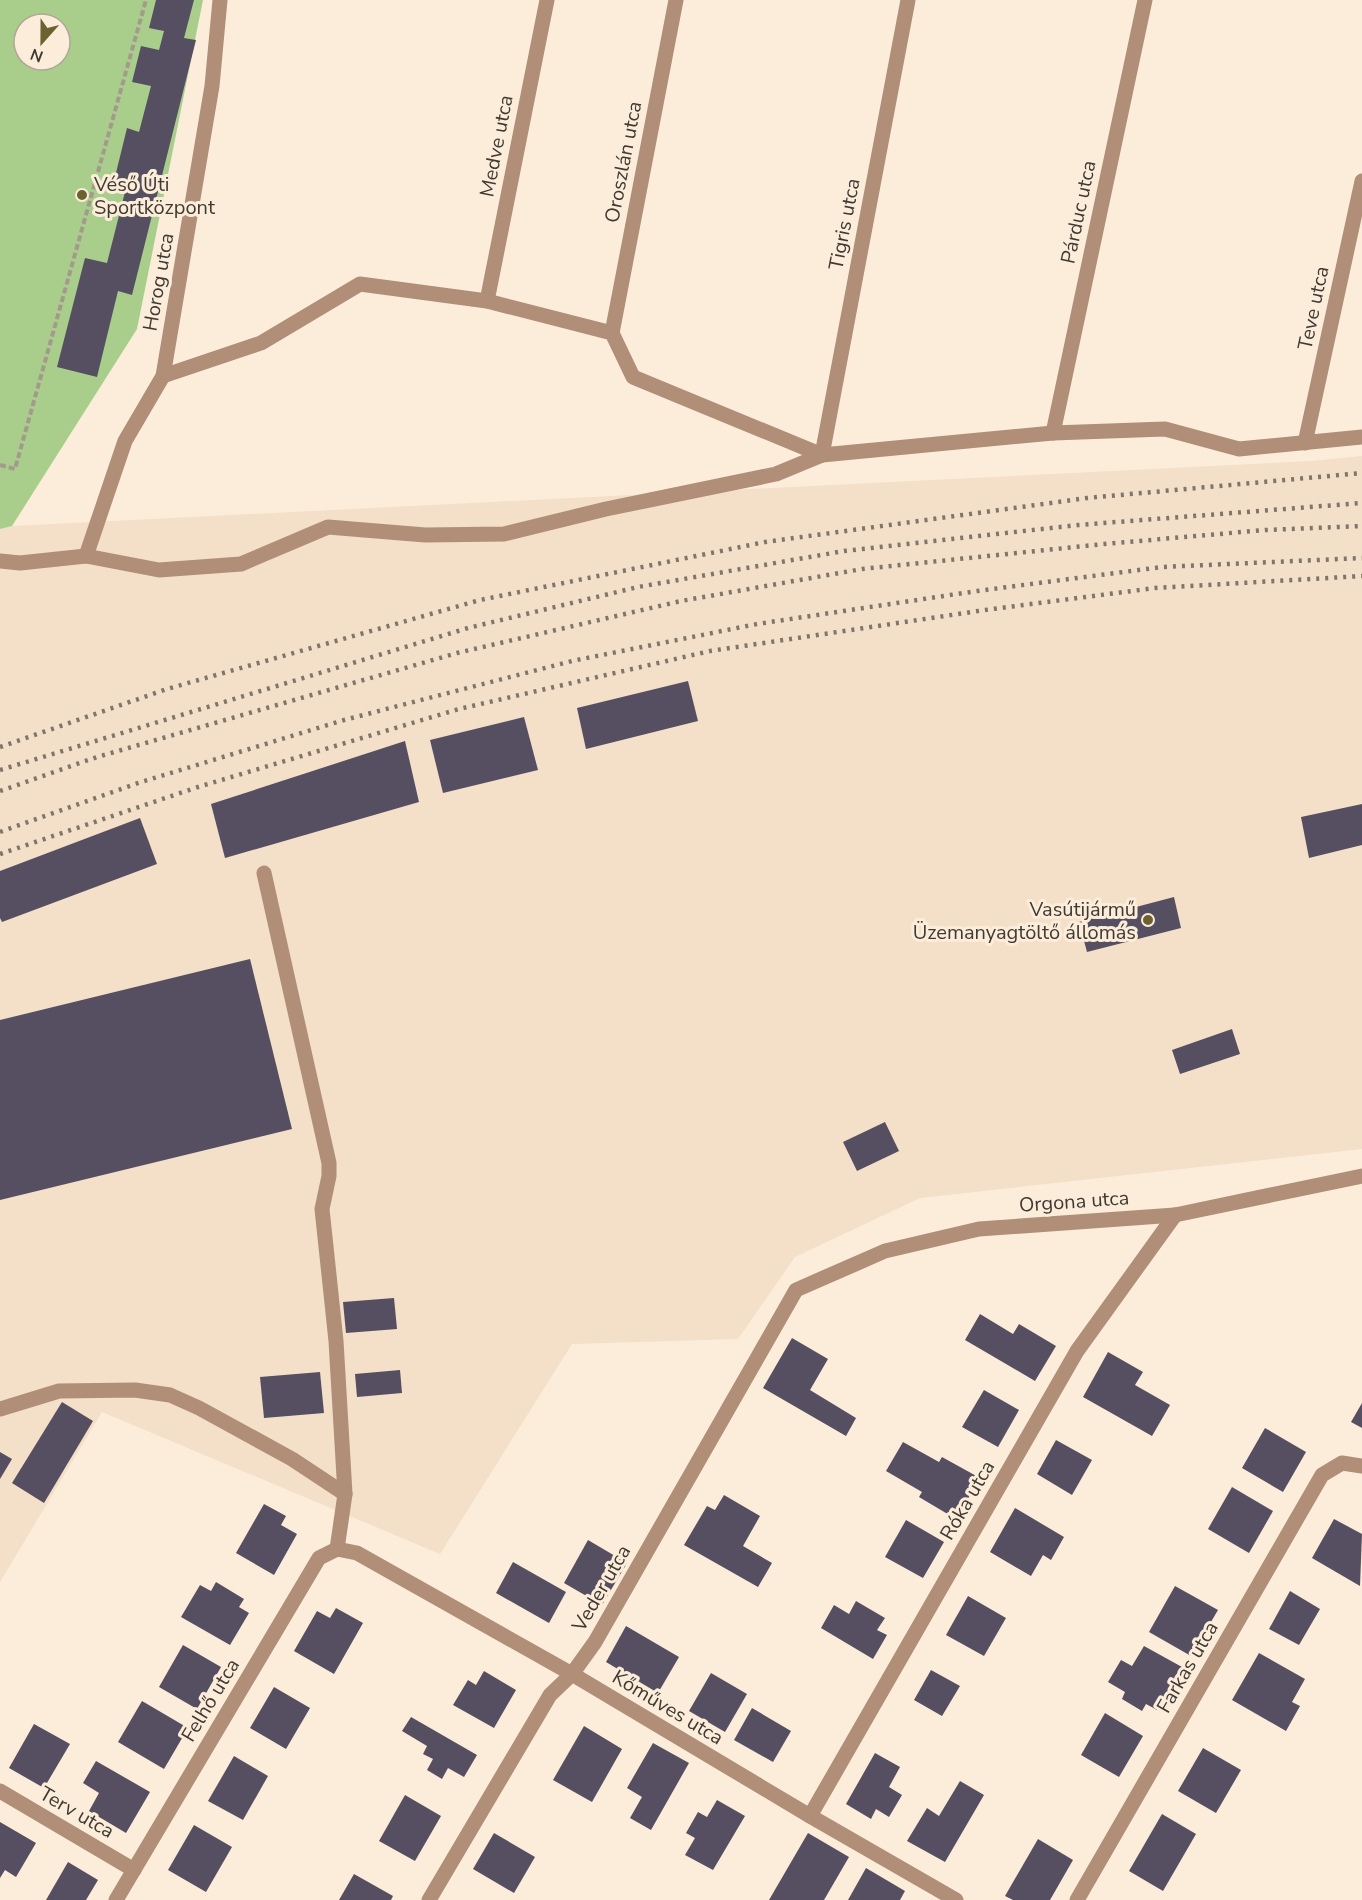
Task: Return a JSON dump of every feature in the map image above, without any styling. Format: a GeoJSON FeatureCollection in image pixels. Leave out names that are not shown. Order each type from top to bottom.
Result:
{"type":"FeatureCollection","features":[{"type":"Feature","properties":{"kind":"street","name":"Horog utca"},"geometry":{"type":"LineString","coordinates":[[86,556],[125,441],[163,376],[212,86],[220,0]]}},
{"type":"Feature","properties":{"kind":"street","name":"Medve utca"},"geometry":{"type":"LineString","coordinates":[[487,301],[547,0]]}},
{"type":"Feature","properties":{"kind":"street","name":"Oroszlán utca"},"geometry":{"type":"LineString","coordinates":[[612,333],[676,0]]}},
{"type":"Feature","properties":{"kind":"street","name":"Tigris utca"},"geometry":{"type":"LineString","coordinates":[[822,455],[908,0]]}},
{"type":"Feature","properties":{"kind":"street","name":"Párduc utca"},"geometry":{"type":"LineString","coordinates":[[1053,433],[1145,0]]}},
{"type":"Feature","properties":{"kind":"street","name":"Teve utca"},"geometry":{"type":"LineString","coordinates":[[1305,443],[1362,181]]}},
{"type":"Feature","properties":{"kind":"street"},"geometry":{"type":"LineString","coordinates":[[163,376],[261,343],[360,284],[487,301],[612,333],[633,377],[822,455]]}},
{"type":"Feature","properties":{"kind":"street"},"geometry":{"type":"LineString","coordinates":[[0,561],[20,563],[86,556],[159,570],[241,564],[328,527],[424,535],[504,534],[606,509],[776,474],[822,455],[1053,433],[1165,429],[1239,449],[1362,436]]}},
{"type":"Feature","properties":{"kind":"street"},"geometry":{"type":"LineString","coordinates":[[264,873],[329,1163],[329,1176],[322,1209],[336,1341],[345,1494],[337,1549]]}},
{"type":"Feature","properties":{"kind":"street","name":"Orgona utca"},"geometry":{"type":"LineString","coordinates":[[796,1290],[885,1251],[979,1229],[1175,1215],[1362,1176]]}},
{"type":"Feature","properties":{"kind":"street","name":"Róka utca"},"geometry":{"type":"LineString","coordinates":[[810,1816],[1077,1351],[1175,1215]]}},
{"type":"Feature","properties":{"kind":"street","name":"Veder utca"},"geometry":{"type":"LineString","coordinates":[[429,1900],[550,1695],[572,1674],[595,1642],[796,1290]]}},
{"type":"Feature","properties":{"kind":"street"},"geometry":{"type":"LineString","coordinates":[[0,1409],[59,1391],[135,1390],[170,1395],[199,1408],[292,1459],[345,1494]]}},
{"type":"Feature","properties":{"kind":"street","name":"Farkas utca"},"geometry":{"type":"LineString","coordinates":[[1077,1900],[1322,1475],[1342,1463],[1362,1466]]}},
{"type":"Feature","properties":{"kind":"street","name":"Kőműves utca"},"geometry":{"type":"LineString","coordinates":[[337,1549],[357,1553],[572,1674],[956,1900]]}},
{"type":"Feature","properties":{"kind":"street","name":"Felhő utca"},"geometry":{"type":"LineString","coordinates":[[116,1900],[319,1558],[337,1549]]}},
{"type":"Feature","properties":{"kind":"street","name":"Terv utca"},"geometry":{"type":"LineString","coordinates":[[0,1791],[134,1870]]}},
{"type":"Feature","properties":{"kind":"path"},"geometry":{"type":"LineString","coordinates":[[0,465],[15,470],[147,0]]}},
{"type":"Feature","properties":{"kind":"shaded area"},"geometry":{"type":"Polygon","coordinates":[[[1362,456],[1362,1149],[920,1198],[795,1257],[738,1339],[572,1344],[440,1554],[102,1412],[0,1582],[0,529],[12,526],[1311,461],[1362,456]]]}},
{"type":"Feature","properties":{"kind":"green space","name":"Véső Úti Sportközpont"},"geometry":{"type":"Polygon","coordinates":[[[0,0],[203,0],[137,329],[12,526],[0,529],[0,0]]]}},
{"type":"Feature","properties":{"kind":"building"},"geometry":{"type":"Polygon","coordinates":[[[156,0],[194,0],[184,38],[196,40],[132,295],[118,291],[97,377],[57,367],[85,258],[107,263],[127,184],[114,181],[127,128],[139,132],[151,86],[132,82],[141,46],[159,50],[164,31],[149,28],[156,0]]]}},
{"type":"Feature","properties":{"kind":"building"},"geometry":{"type":"Polygon","coordinates":[[[688,681],[698,721],[586,749],[577,708],[688,681]]]}},
{"type":"Feature","properties":{"kind":"building"},"geometry":{"type":"Polygon","coordinates":[[[524,717],[538,770],[443,793],[430,740],[524,717]]]}},
{"type":"Feature","properties":{"kind":"building"},"geometry":{"type":"Polygon","coordinates":[[[405,741],[419,802],[225,858],[211,804],[405,741]]]}},
{"type":"Feature","properties":{"kind":"building"},"geometry":{"type":"Polygon","coordinates":[[[1362,804],[1362,845],[1309,858],[1301,817],[1362,804]]]}},
{"type":"Feature","properties":{"kind":"building"},"geometry":{"type":"Polygon","coordinates":[[[140,818],[157,864],[2,922],[0,918],[0,871],[140,818]]]}},
{"type":"Feature","properties":{"kind":"building"},"geometry":{"type":"Polygon","coordinates":[[[1174,897],[1181,928],[1087,952],[1079,922],[1174,897]]]}},
{"type":"Feature","properties":{"kind":"building"},"geometry":{"type":"Polygon","coordinates":[[[250,959],[292,1129],[0,1200],[0,1020],[250,959]]]}},
{"type":"Feature","properties":{"kind":"building"},"geometry":{"type":"Polygon","coordinates":[[[1232,1029],[1240,1054],[1180,1074],[1172,1050],[1232,1029]]]}},
{"type":"Feature","properties":{"kind":"building"},"geometry":{"type":"Polygon","coordinates":[[[885,1122],[899,1151],[857,1171],[843,1142],[885,1122]]]}},
{"type":"Feature","properties":{"kind":"building"},"geometry":{"type":"Polygon","coordinates":[[[394,1298],[397,1329],[346,1333],[343,1302],[394,1298]]]}},
{"type":"Feature","properties":{"kind":"building"},"geometry":{"type":"Polygon","coordinates":[[[980,1314],[1013,1334],[1019,1324],[1056,1346],[1035,1381],[965,1340],[980,1314]]]}},
{"type":"Feature","properties":{"kind":"building"},"geometry":{"type":"Polygon","coordinates":[[[792,1338],[828,1359],[810,1390],[856,1418],[846,1436],[763,1388],[792,1338]]]}},
{"type":"Feature","properties":{"kind":"building"},"geometry":{"type":"Polygon","coordinates":[[[1108,1352],[1143,1372],[1135,1385],[1170,1405],[1152,1436],[1083,1397],[1108,1352]]]}},
{"type":"Feature","properties":{"kind":"building"},"geometry":{"type":"Polygon","coordinates":[[[400,1370],[402,1393],[357,1397],[355,1374],[400,1370]]]}},
{"type":"Feature","properties":{"kind":"building"},"geometry":{"type":"Polygon","coordinates":[[[320,1372],[324,1413],[264,1418],[260,1377],[320,1372]]]}},
{"type":"Feature","properties":{"kind":"building"},"geometry":{"type":"Polygon","coordinates":[[[984,1390],[1019,1410],[998,1447],[962,1427],[984,1390]]]}},
{"type":"Feature","properties":{"kind":"building"},"geometry":{"type":"Polygon","coordinates":[[[62,1402],[93,1421],[44,1503],[12,1483],[62,1402]]]}},
{"type":"Feature","properties":{"kind":"building"},"geometry":{"type":"Polygon","coordinates":[[[1362,1403],[1362,1428],[1351,1422],[1362,1403]]]}},
{"type":"Feature","properties":{"kind":"building"},"geometry":{"type":"Polygon","coordinates":[[[1265,1428],[1306,1452],[1283,1492],[1242,1468],[1265,1428]]]}},
{"type":"Feature","properties":{"kind":"building"},"geometry":{"type":"Polygon","coordinates":[[[1056,1440],[1092,1460],[1072,1495],[1037,1474],[1056,1440]]]}},
{"type":"Feature","properties":{"kind":"building"},"geometry":{"type":"Polygon","coordinates":[[[903,1442],[939,1462],[942,1457],[980,1478],[956,1519],[919,1497],[922,1492],[886,1471],[903,1442]]]}},
{"type":"Feature","properties":{"kind":"building"},"geometry":{"type":"Polygon","coordinates":[[[0,1452],[12,1459],[0,1479],[0,1452]]]}},
{"type":"Feature","properties":{"kind":"building"},"geometry":{"type":"Polygon","coordinates":[[[1232,1487],[1273,1511],[1249,1553],[1208,1529],[1232,1487]]]}},
{"type":"Feature","properties":{"kind":"building"},"geometry":{"type":"Polygon","coordinates":[[[724,1495],[760,1516],[743,1546],[772,1563],[758,1587],[684,1545],[707,1506],[715,1510],[724,1495]]]}},
{"type":"Feature","properties":{"kind":"building"},"geometry":{"type":"Polygon","coordinates":[[[264,1504],[286,1516],[281,1525],[297,1534],[274,1575],[236,1553],[264,1504]]]}},
{"type":"Feature","properties":{"kind":"building"},"geometry":{"type":"Polygon","coordinates":[[[1015,1508],[1064,1537],[1051,1560],[1043,1555],[1031,1576],[990,1552],[1015,1508]]]}},
{"type":"Feature","properties":{"kind":"building"},"geometry":{"type":"Polygon","coordinates":[[[1334,1519],[1362,1534],[1360,1586],[1312,1558],[1334,1519]]]}},
{"type":"Feature","properties":{"kind":"building"},"geometry":{"type":"Polygon","coordinates":[[[906,1520],[944,1542],[923,1578],[885,1557],[906,1520]]]}},
{"type":"Feature","properties":{"kind":"building"},"geometry":{"type":"Polygon","coordinates":[[[588,1540],[627,1563],[602,1605],[564,1583],[588,1540]]]}},
{"type":"Feature","properties":{"kind":"building"},"geometry":{"type":"Polygon","coordinates":[[[513,1562],[566,1592],[549,1623],[496,1593],[513,1562]]]}},
{"type":"Feature","properties":{"kind":"building"},"geometry":{"type":"Polygon","coordinates":[[[216,1582],[244,1599],[239,1607],[249,1613],[230,1645],[181,1617],[200,1585],[211,1591],[216,1582]]]}},
{"type":"Feature","properties":{"kind":"building"},"geometry":{"type":"Polygon","coordinates":[[[1175,1586],[1218,1610],[1191,1656],[1149,1632],[1175,1586]]]}},
{"type":"Feature","properties":{"kind":"building"},"geometry":{"type":"Polygon","coordinates":[[[1290,1591],[1320,1609],[1299,1645],[1269,1629],[1290,1591]]]}},
{"type":"Feature","properties":{"kind":"building"},"geometry":{"type":"Polygon","coordinates":[[[968,1596],[1006,1618],[984,1656],[946,1635],[968,1596]]]}},
{"type":"Feature","properties":{"kind":"building"},"geometry":{"type":"Polygon","coordinates":[[[856,1601],[885,1618],[877,1630],[887,1635],[873,1659],[821,1628],[834,1605],[849,1614],[856,1601]]]}},
{"type":"Feature","properties":{"kind":"building"},"geometry":{"type":"Polygon","coordinates":[[[336,1608],[363,1623],[334,1674],[294,1651],[317,1611],[330,1618],[336,1608]]]}},
{"type":"Feature","properties":{"kind":"building"},"geometry":{"type":"Polygon","coordinates":[[[626,1626],[679,1657],[658,1693],[606,1662],[626,1626]]]}},
{"type":"Feature","properties":{"kind":"building"},"geometry":{"type":"Polygon","coordinates":[[[183,1645],[221,1667],[197,1709],[159,1687],[183,1645]]]}},
{"type":"Feature","properties":{"kind":"building"},"geometry":{"type":"Polygon","coordinates":[[[1144,1646],[1182,1667],[1157,1710],[1146,1704],[1142,1711],[1122,1699],[1125,1692],[1108,1682],[1121,1660],[1132,1666],[1144,1646]]]}},
{"type":"Feature","properties":{"kind":"building"},"geometry":{"type":"Polygon","coordinates":[[[1259,1653],[1305,1679],[1292,1702],[1300,1706],[1286,1731],[1232,1700],[1259,1653]]]}},
{"type":"Feature","properties":{"kind":"building"},"geometry":{"type":"Polygon","coordinates":[[[931,1670],[960,1686],[942,1716],[914,1700],[931,1670]]]}},
{"type":"Feature","properties":{"kind":"building"},"geometry":{"type":"Polygon","coordinates":[[[484,1671],[516,1690],[494,1728],[453,1705],[468,1680],[476,1685],[484,1671]]]}},
{"type":"Feature","properties":{"kind":"building"},"geometry":{"type":"Polygon","coordinates":[[[711,1673],[747,1694],[725,1732],[689,1711],[711,1673]]]}},
{"type":"Feature","properties":{"kind":"building"},"geometry":{"type":"Polygon","coordinates":[[[274,1687],[310,1708],[286,1749],[250,1728],[274,1687]]]}},
{"type":"Feature","properties":{"kind":"building"},"geometry":{"type":"Polygon","coordinates":[[[142,1701],[188,1728],[164,1769],[118,1742],[142,1701]]]}},
{"type":"Feature","properties":{"kind":"building"},"geometry":{"type":"Polygon","coordinates":[[[752,1708],[791,1731],[773,1762],[734,1740],[752,1708]]]}},
{"type":"Feature","properties":{"kind":"building"},"geometry":{"type":"Polygon","coordinates":[[[1105,1713],[1143,1736],[1119,1777],[1081,1755],[1105,1713]]]}},
{"type":"Feature","properties":{"kind":"building"},"geometry":{"type":"Polygon","coordinates":[[[411,1717],[477,1755],[464,1777],[448,1768],[442,1779],[427,1770],[433,1759],[423,1754],[427,1746],[402,1731],[411,1717]]]}},
{"type":"Feature","properties":{"kind":"building"},"geometry":{"type":"Polygon","coordinates":[[[34,1724],[70,1744],[44,1788],[9,1768],[34,1724]]]}},
{"type":"Feature","properties":{"kind":"building"},"geometry":{"type":"Polygon","coordinates":[[[584,1726],[622,1749],[592,1802],[553,1780],[584,1726]]]}},
{"type":"Feature","properties":{"kind":"building"},"geometry":{"type":"Polygon","coordinates":[[[653,1743],[689,1763],[651,1830],[630,1818],[642,1797],[627,1788],[653,1743]]]}},
{"type":"Feature","properties":{"kind":"building"},"geometry":{"type":"Polygon","coordinates":[[[1203,1748],[1241,1770],[1216,1813],[1178,1791],[1203,1748]]]}},
{"type":"Feature","properties":{"kind":"building"},"geometry":{"type":"Polygon","coordinates":[[[875,1753],[900,1767],[889,1787],[902,1795],[889,1817],[876,1809],[871,1819],[846,1804],[875,1753]]]}},
{"type":"Feature","properties":{"kind":"building"},"geometry":{"type":"Polygon","coordinates":[[[234,1756],[268,1776],[243,1820],[208,1801],[234,1756]]]}},
{"type":"Feature","properties":{"kind":"building"},"geometry":{"type":"Polygon","coordinates":[[[96,1761],[150,1792],[126,1833],[89,1811],[99,1793],[83,1783],[96,1761]]]}},
{"type":"Feature","properties":{"kind":"building"},"geometry":{"type":"Polygon","coordinates":[[[960,1781],[984,1795],[945,1862],[907,1841],[927,1808],[939,1816],[960,1781]]]}},
{"type":"Feature","properties":{"kind":"building"},"geometry":{"type":"Polygon","coordinates":[[[405,1795],[441,1816],[415,1861],[379,1841],[405,1795]]]}},
{"type":"Feature","properties":{"kind":"building"},"geometry":{"type":"Polygon","coordinates":[[[717,1800],[745,1816],[713,1870],[685,1855],[695,1838],[686,1833],[698,1812],[707,1817],[717,1800]]]}},
{"type":"Feature","properties":{"kind":"building"},"geometry":{"type":"Polygon","coordinates":[[[1162,1814],[1196,1834],[1163,1891],[1129,1871],[1162,1814]]]}},
{"type":"Feature","properties":{"kind":"building"},"geometry":{"type":"Polygon","coordinates":[[[0,1822],[36,1843],[16,1877],[5,1870],[0,1878],[0,1822]]]}},
{"type":"Feature","properties":{"kind":"building"},"geometry":{"type":"Polygon","coordinates":[[[194,1825],[232,1847],[206,1892],[168,1870],[194,1825]]]}},
{"type":"Feature","properties":{"kind":"building"},"geometry":{"type":"Polygon","coordinates":[[[494,1833],[535,1857],[514,1893],[473,1869],[494,1833]]]}},
{"type":"Feature","properties":{"kind":"building"},"geometry":{"type":"Polygon","coordinates":[[[808,1833],[849,1857],[824,1900],[769,1900],[808,1833]]]}},
{"type":"Feature","properties":{"kind":"building"},"geometry":{"type":"Polygon","coordinates":[[[1038,1839],[1073,1860],[1050,1900],[1013,1900],[1005,1896],[1038,1839]]]}},
{"type":"Feature","properties":{"kind":"building"},"geometry":{"type":"Polygon","coordinates":[[[68,1862],[98,1880],[86,1900],[46,1900],[68,1862]]]}},
{"type":"Feature","properties":{"kind":"building"},"geometry":{"type":"Polygon","coordinates":[[[866,1868],[905,1891],[900,1900],[848,1900],[866,1868]]]}},
{"type":"Feature","properties":{"kind":"building"},"geometry":{"type":"Polygon","coordinates":[[[354,1874],[393,1896],[391,1900],[339,1900],[354,1874]]]}},
{"type":"Feature","properties":{"kind":"railway"},"geometry":{"type":"LineString","coordinates":[[0,747],[167,689],[480,600],[765,542],[1087,498],[1362,473]]}},
{"type":"Feature","properties":{"kind":"railway"},"geometry":{"type":"LineString","coordinates":[[0,770],[468,628],[638,587],[844,551],[1078,525],[1362,503]]}},
{"type":"Feature","properties":{"kind":"railway"},"geometry":{"type":"LineString","coordinates":[[0,791],[97,757],[457,653],[681,601],[862,569],[1265,530],[1362,526]]}},
{"type":"Feature","properties":{"kind":"railway"},"geometry":{"type":"LineString","coordinates":[[0,832],[138,783],[344,720],[572,661],[757,624],[977,591],[1162,567],[1362,558]]}},
{"type":"Feature","properties":{"kind":"railway"},"geometry":{"type":"LineString","coordinates":[[0,854],[198,787],[459,709],[710,651],[985,610],[1155,588],[1362,576]]}},
{"type":"Feature","properties":{"kind":"place","name":"Véső Úti Sportközpont"},"geometry":{"type":"Point","coordinates":[82,195]}},
{"type":"Feature","properties":{"kind":"place","name":"Vasútijármű Üzemanyagtöltő állomás"},"geometry":{"type":"Point","coordinates":[1148,920]}}]}
